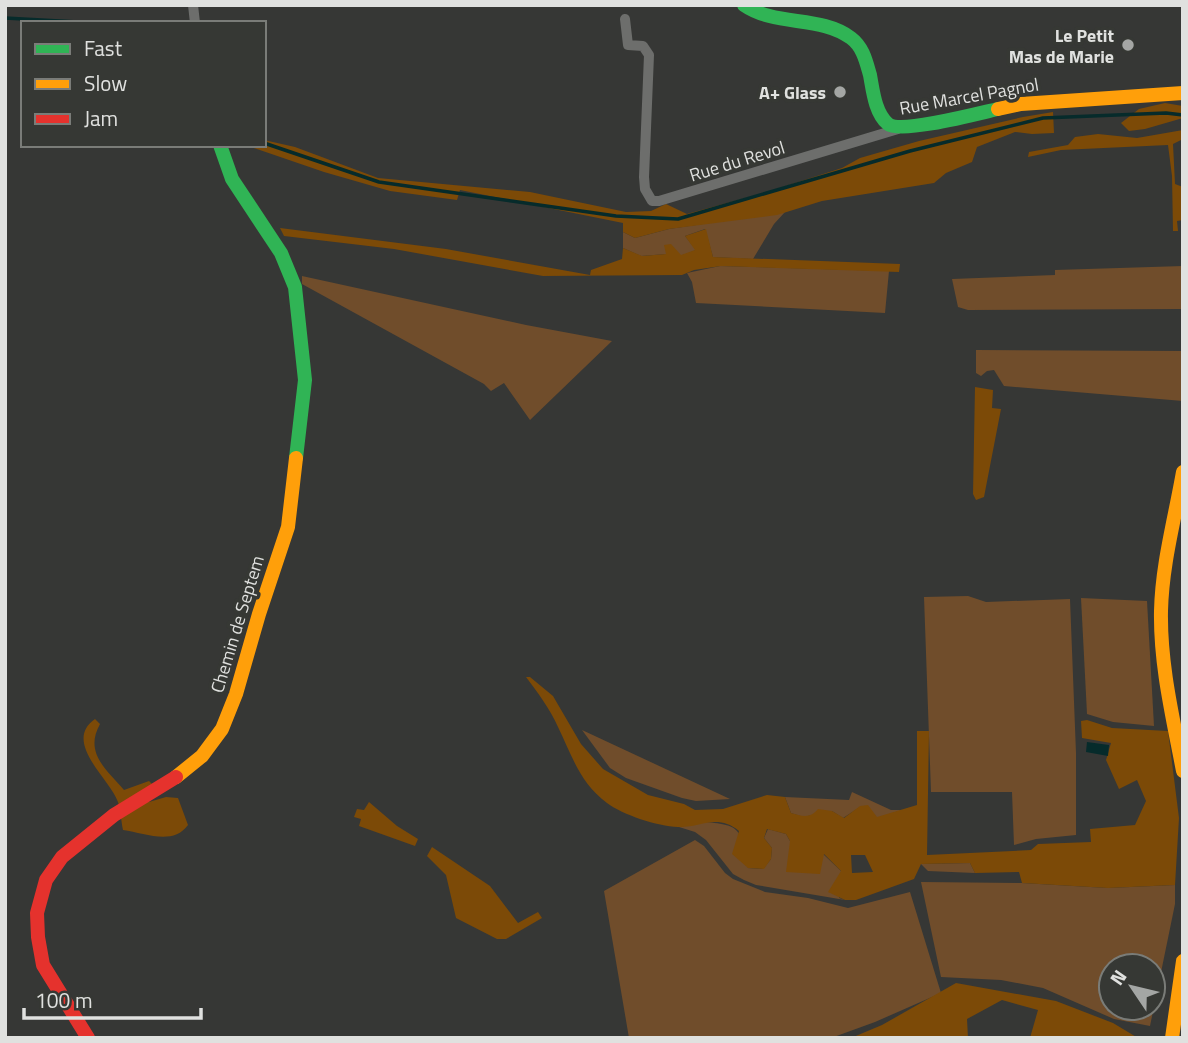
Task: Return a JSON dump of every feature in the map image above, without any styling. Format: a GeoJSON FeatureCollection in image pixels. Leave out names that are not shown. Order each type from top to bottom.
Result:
{"type":"FeatureCollection","features":[{"type":"Feature","properties":{"kind":"street","name":"Rue Marcel Pagnol"},"geometry":{"type":"LineString","coordinates":[[744,5],[769,18],[831,30],[855,41],[863,52],[883,120],[889,126],[899,129],[1021,104],[1183,93]]}},
{"type":"Feature","properties":{"kind":"street","name":"Rue du Revol"},"geometry":{"type":"LineString","coordinates":[[625,19],[628,45],[643,46],[649,55],[645,189],[652,201],[899,129]]}},
{"type":"Feature","properties":{"kind":"street","name":"Chemin de Septem"},"geometry":{"type":"LineString","coordinates":[[88,1038],[43,965],[37,913],[47,880],[62,857],[114,815],[170,781],[202,756],[222,729],[236,694],[258,614],[288,527],[304,380],[295,288],[281,253],[232,179],[221,147]]}},
{"type":"Feature","properties":{"kind":"street"},"geometry":{"type":"LineString","coordinates":[[1183,472],[1162,594],[1161,624],[1167,689],[1183,771]]}},
{"type":"Feature","properties":{"kind":"street"},"geometry":{"type":"LineString","coordinates":[[1172,1038],[1183,961]]}},
{"type":"Feature","properties":{"kind":"shaded area"},"geometry":{"type":"Polygon","coordinates":[[[1165,103],[1183,106],[1183,118],[1129,131],[1121,123],[1139,109],[1165,103]]]}},
{"type":"Feature","properties":{"kind":"shaded area"},"geometry":{"type":"Polygon","coordinates":[[[1053,112],[1054,133],[1015,132],[977,147],[972,162],[946,173],[934,183],[822,201],[777,215],[669,229],[635,238],[623,232],[623,223],[460,190],[457,200],[390,191],[251,147],[266,147],[266,140],[295,147],[378,178],[530,192],[626,212],[651,211],[666,204],[687,214],[842,168],[860,158],[1053,112]]]}},
{"type":"Feature","properties":{"kind":"shaded area"},"geometry":{"type":"Polygon","coordinates":[[[1183,130],[1183,139],[1173,144],[1175,184],[1183,187],[1183,220],[1177,221],[1178,231],[1173,231],[1172,176],[1168,145],[1061,150],[1028,157],[1029,152],[1068,145],[1075,137],[1098,134],[1137,138],[1183,130]]]}},
{"type":"Feature","properties":{"kind":"shaded area"},"geometry":{"type":"Polygon","coordinates":[[[785,212],[774,224],[753,259],[713,257],[705,229],[685,236],[696,250],[681,256],[641,256],[623,248],[623,232],[635,238],[669,229],[785,212]]]}},
{"type":"Feature","properties":{"kind":"shaded area"},"geometry":{"type":"Polygon","coordinates":[[[280,228],[446,249],[590,275],[591,270],[622,259],[623,248],[642,256],[666,254],[664,245],[671,244],[681,255],[695,250],[685,236],[706,229],[713,257],[900,264],[899,272],[721,266],[694,270],[682,275],[543,276],[394,249],[284,236],[280,228]]]}},
{"type":"Feature","properties":{"kind":"shaded area"},"geometry":{"type":"Polygon","coordinates":[[[720,266],[889,271],[885,313],[696,303],[692,282],[687,273],[720,266]]]}},
{"type":"Feature","properties":{"kind":"shaded area"},"geometry":{"type":"Polygon","coordinates":[[[1183,266],[1181,309],[968,310],[958,307],[952,279],[1055,275],[1055,270],[1183,266]]]}},
{"type":"Feature","properties":{"kind":"shaded area"},"geometry":{"type":"Polygon","coordinates":[[[302,276],[612,341],[530,420],[504,383],[491,391],[484,384],[302,284],[302,276]]]}},
{"type":"Feature","properties":{"kind":"shaded area"},"geometry":{"type":"Polygon","coordinates":[[[976,350],[1183,351],[1183,401],[1004,386],[994,370],[981,376],[976,373],[976,350]]]}},
{"type":"Feature","properties":{"kind":"shaded area"},"geometry":{"type":"Polygon","coordinates":[[[975,387],[993,390],[992,408],[1001,409],[984,497],[976,500],[973,494],[975,387]]]}},
{"type":"Feature","properties":{"kind":"shaded area"},"geometry":{"type":"Polygon","coordinates":[[[968,596],[986,602],[1070,599],[1076,835],[1036,839],[1014,845],[1012,792],[931,792],[924,597],[968,596]]]}},
{"type":"Feature","properties":{"kind":"shaded area"},"geometry":{"type":"Polygon","coordinates":[[[1081,598],[1147,601],[1154,726],[1113,722],[1087,714],[1081,598]]]}},
{"type":"Feature","properties":{"kind":"shaded area"},"geometry":{"type":"Polygon","coordinates":[[[526,677],[530,677],[553,696],[581,744],[603,769],[648,795],[684,804],[695,810],[723,809],[767,795],[785,797],[791,813],[802,816],[812,814],[818,809],[832,811],[844,818],[860,806],[868,805],[877,817],[917,805],[917,731],[929,731],[927,855],[1031,850],[1038,844],[1091,842],[1090,829],[1135,825],[1146,801],[1137,780],[1119,789],[1106,760],[1111,743],[1082,738],[1081,721],[1087,720],[1112,728],[1168,731],[1179,818],[1175,885],[1108,888],[1022,883],[1019,872],[975,873],[970,863],[921,864],[914,879],[856,900],[845,900],[828,892],[841,871],[824,854],[820,874],[786,872],[790,841],[786,834],[767,829],[764,838],[772,848],[771,859],[764,869],[748,868],[732,854],[739,831],[731,826],[716,822],[686,827],[660,825],[631,816],[607,803],[583,778],[544,701],[526,677]],[[851,855],[852,873],[873,872],[865,855],[851,855]]]}},
{"type":"Feature","properties":{"kind":"shaded area"},"geometry":{"type":"Polygon","coordinates":[[[95,719],[100,724],[94,744],[104,768],[124,790],[149,781],[153,785],[149,802],[166,797],[178,798],[188,825],[182,831],[167,837],[123,830],[118,802],[86,749],[86,728],[95,719]]]}},
{"type":"Feature","properties":{"kind":"shaded area"},"geometry":{"type":"Polygon","coordinates":[[[582,730],[730,799],[696,801],[626,778],[610,768],[582,730]]]}},
{"type":"Feature","properties":{"kind":"shaded area"},"geometry":{"type":"Polygon","coordinates":[[[852,792],[891,810],[902,810],[877,818],[860,807],[843,818],[832,811],[803,817],[791,813],[785,797],[849,800],[852,792]]]}},
{"type":"Feature","properties":{"kind":"shaded area"},"geometry":{"type":"Polygon","coordinates":[[[369,802],[397,826],[418,839],[415,846],[359,826],[361,819],[354,817],[357,809],[364,810],[369,802]]]}},
{"type":"Feature","properties":{"kind":"shaded area"},"geometry":{"type":"Polygon","coordinates":[[[704,822],[727,825],[738,832],[748,868],[763,869],[771,859],[772,848],[764,838],[768,829],[786,834],[790,841],[823,854],[841,871],[839,898],[845,900],[756,885],[733,874],[706,840],[695,832],[679,827],[704,822]]]}},
{"type":"Feature","properties":{"kind":"shaded area"},"geometry":{"type":"Polygon","coordinates":[[[695,840],[704,846],[733,879],[765,892],[808,898],[848,908],[910,892],[941,993],[831,1038],[629,1038],[604,891],[695,840]]]}},
{"type":"Feature","properties":{"kind":"shaded area"},"geometry":{"type":"Polygon","coordinates":[[[432,847],[490,886],[518,923],[538,912],[542,918],[506,939],[497,939],[456,918],[446,875],[427,856],[432,847]]]}},
{"type":"Feature","properties":{"kind":"shaded area"},"geometry":{"type":"Polygon","coordinates":[[[970,863],[975,873],[928,871],[921,864],[970,863]]]}},
{"type":"Feature","properties":{"kind":"shaded area"},"geometry":{"type":"Polygon","coordinates":[[[921,882],[1022,883],[1108,888],[1175,885],[1175,904],[1165,952],[1097,952],[1097,1012],[1043,988],[1001,980],[941,977],[921,882]]]}},
{"type":"Feature","properties":{"kind":"shaded area"},"geometry":{"type":"Polygon","coordinates":[[[956,983],[1056,1001],[1097,1017],[1097,1022],[1113,1023],[1138,1038],[1030,1038],[1038,1010],[1002,1000],[967,1019],[968,1038],[851,1038],[882,1025],[956,983]]]}},
{"type":"Feature","properties":{"kind":"shaded area"},"geometry":{"type":"Polygon","coordinates":[[[1129,1022],[1151,1022],[1150,1026],[1129,1022]]]}},
{"type":"Feature","properties":{"kind":"water"},"geometry":{"type":"Polygon","coordinates":[[[1087,742],[1109,745],[1108,756],[1086,752],[1087,742]]]}},
{"type":"Feature","properties":{"kind":"waterway"},"geometry":{"type":"LineString","coordinates":[[5,18],[60,21]]}},
{"type":"Feature","properties":{"kind":"waterway"},"geometry":{"type":"LineString","coordinates":[[266,144],[379,182],[616,216],[678,219],[910,151],[1043,118],[1166,113],[1183,115]]}},
{"type":"Feature","properties":{"kind":"traffic: fast"},"geometry":{"type":"LineString","coordinates":[[744,5],[770,16],[826,26],[851,38],[864,55],[877,108],[888,124],[924,125],[998,109]]}},
{"type":"Feature","properties":{"kind":"traffic: fast"},"geometry":{"type":"LineString","coordinates":[[221,147],[232,179],[281,253],[295,287],[305,380],[296,458]]}},
{"type":"Feature","properties":{"kind":"traffic: slow"},"geometry":{"type":"LineString","coordinates":[[998,109],[1021,104],[1183,93]]}},
{"type":"Feature","properties":{"kind":"traffic: slow"},"geometry":{"type":"LineString","coordinates":[[176,777],[202,756],[222,729],[236,694],[288,527],[296,458]]}},
{"type":"Feature","properties":{"kind":"traffic: slow"},"geometry":{"type":"LineString","coordinates":[[1183,472],[1166,558],[1161,611],[1165,671],[1183,771]]}},
{"type":"Feature","properties":{"kind":"traffic: slow"},"geometry":{"type":"LineString","coordinates":[[1172,1038],[1183,961]]}},
{"type":"Feature","properties":{"kind":"traffic: jam"},"geometry":{"type":"LineString","coordinates":[[88,1038],[43,965],[37,913],[46,880],[62,857],[114,815],[176,777]]}},
{"type":"Feature","properties":{"kind":"place","name":"Le Petit Mas de Marie"},"geometry":{"type":"Point","coordinates":[1128,45]}},
{"type":"Feature","properties":{"kind":"place","name":"A+ Glass"},"geometry":{"type":"Point","coordinates":[840,92]}}]}
